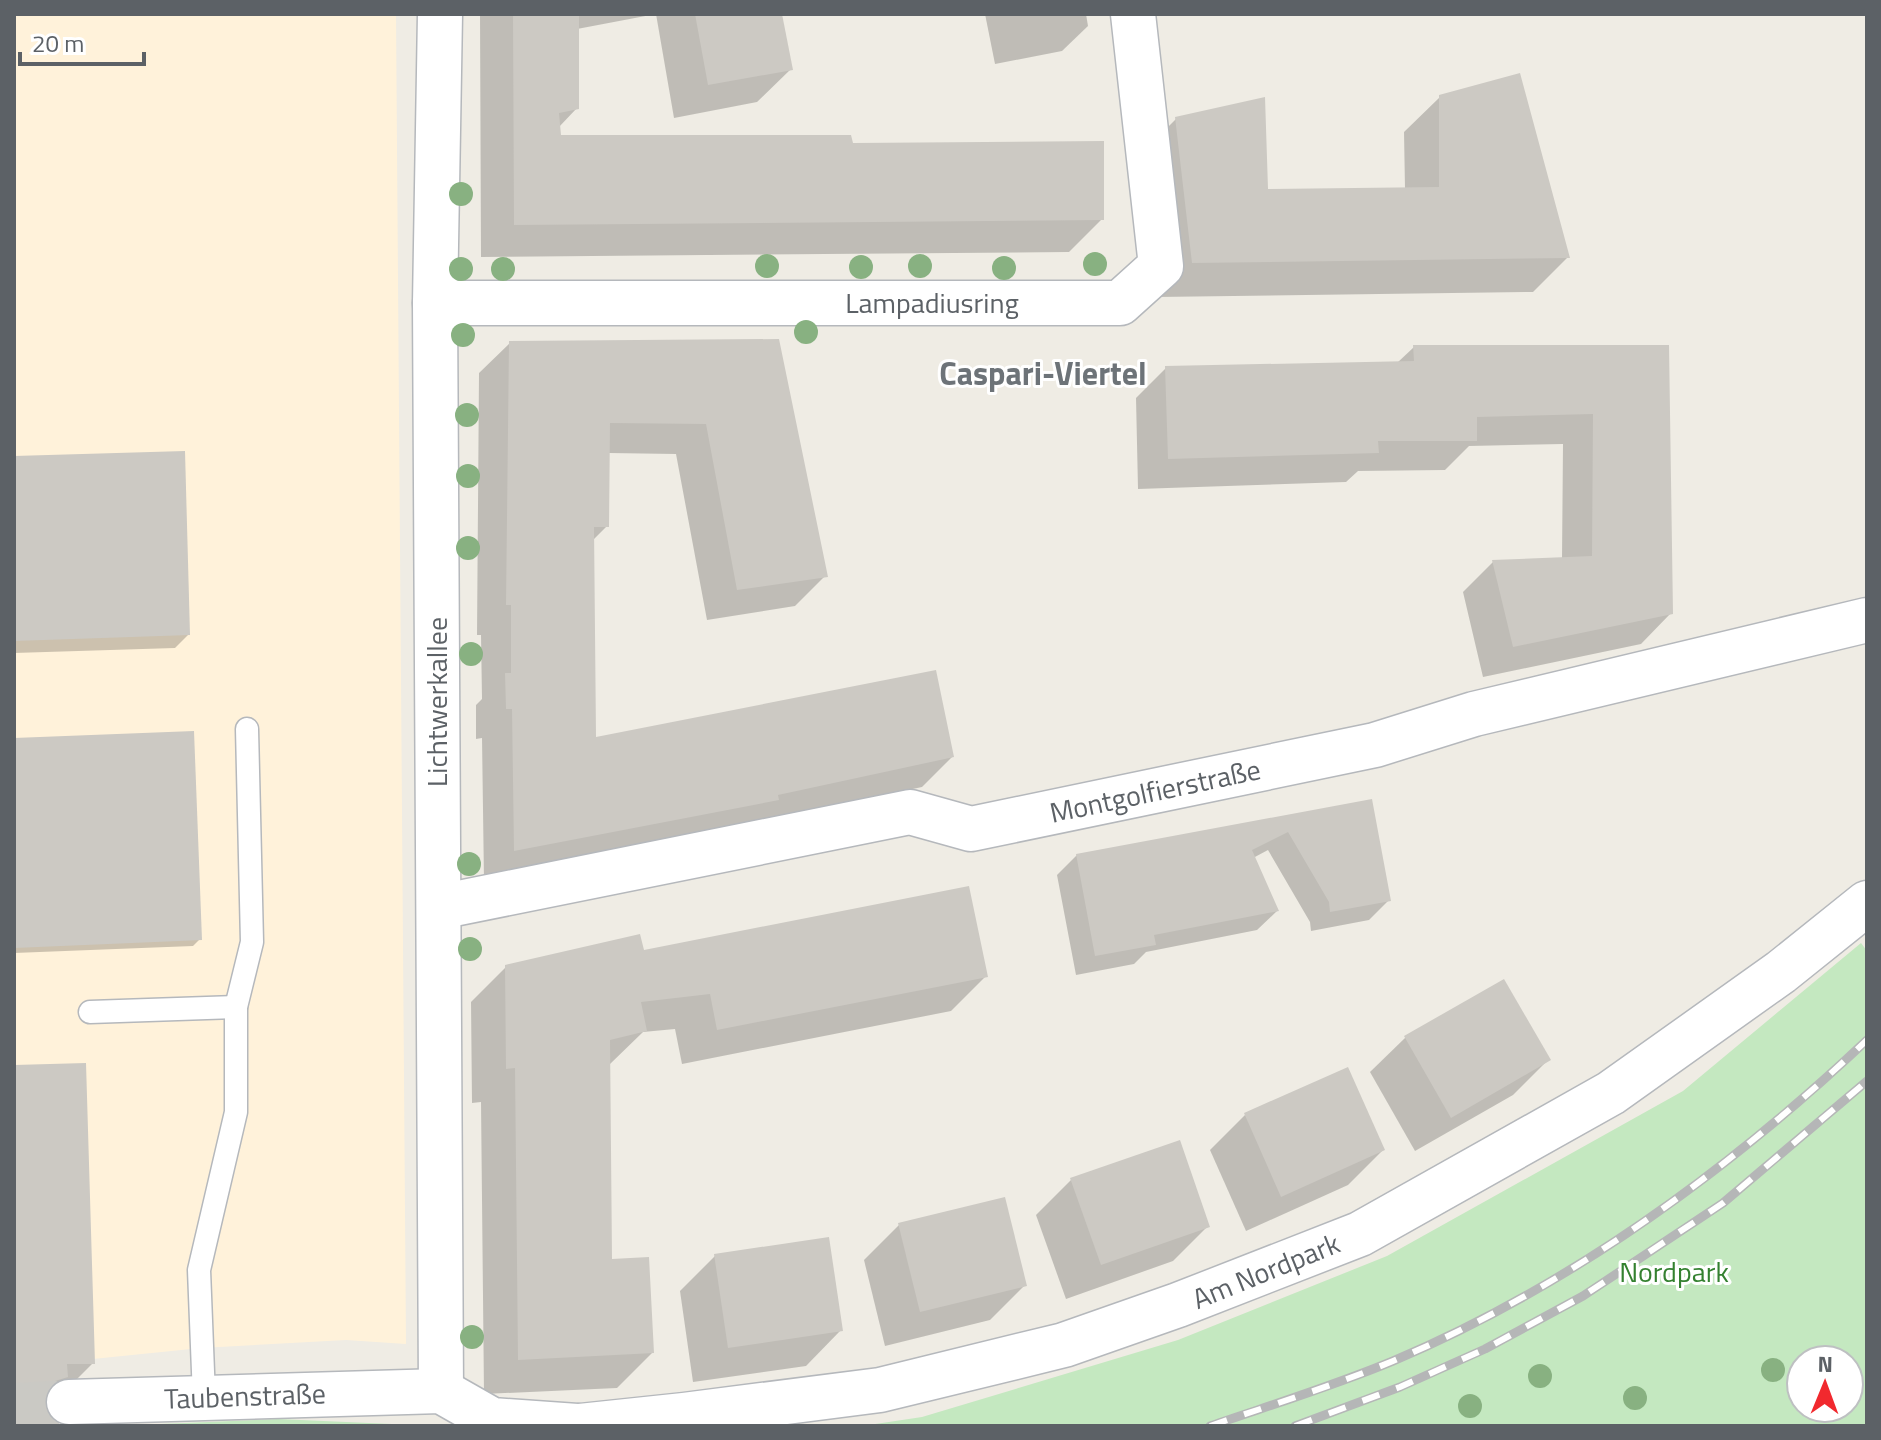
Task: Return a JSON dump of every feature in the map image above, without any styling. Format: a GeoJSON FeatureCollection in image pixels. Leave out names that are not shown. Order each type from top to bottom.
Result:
{"type":"FeatureCollection","features":[{"type":"Feature","properties":{"kind":"street","name":"Lichtwerkallee"},"geometry":{"type":"LineString","coordinates":[[431,1391],[439,907],[435,303],[440,14]]}},
{"type":"Feature","properties":{"kind":"street","name":"Lampadiusring"},"geometry":{"type":"LineString","coordinates":[[435,303],[1120,303],[1161,266],[1133,14]]}},
{"type":"Feature","properties":{"kind":"street","name":"Montgolfierstraße"},"geometry":{"type":"LineString","coordinates":[[439,907],[910,812],[971,829],[1375,745],[1474,714],[1867,620]]}},
{"type":"Feature","properties":{"kind":"street","name":"Am Nordpark"},"geometry":{"type":"LineString","coordinates":[[431,1391],[492,1420],[578,1426],[880,1390],[1064,1345],[1178,1305],[1360,1234],[1611,1093],[1781,972],[1867,903]]}},
{"type":"Feature","properties":{"kind":"street","name":"Taubenstraße"},"geometry":{"type":"LineString","coordinates":[[69,1402],[431,1391]]}},
{"type":"Feature","properties":{"kind":"lane"},"geometry":{"type":"LineString","coordinates":[[204,1397],[199,1270],[236,1112],[236,1007],[252,942],[247,729]]}},
{"type":"Feature","properties":{"kind":"lane"},"geometry":{"type":"LineString","coordinates":[[90,1012],[236,1007]]}},
{"type":"Feature","properties":{"kind":"shaded area"},"geometry":{"type":"Polygon","coordinates":[[[14,14],[396,14],[406,1344],[346,1340],[201,1348],[14,1367],[14,14]]]}},
{"type":"Feature","properties":{"kind":"green space","name":"Nordpark"},"geometry":{"type":"Polygon","coordinates":[[[1861,943],[1867,951],[1867,1426],[862,1426],[922,1417],[1178,1340],[1387,1256],[1683,1091],[1861,943]]]}},
{"type":"Feature","properties":{"kind":"green space"},"geometry":{"type":"Polygon","coordinates":[[[278,1419],[437,1426],[112,1426],[278,1419]]]}},
{"type":"Feature","properties":{"kind":"building"},"geometry":{"type":"Polygon","coordinates":[[[513,14],[579,14],[579,109],[559,113],[561,135],[851,135],[853,143],[1104,141],[1104,220],[514,225],[513,14]]]}},
{"type":"Feature","properties":{"kind":"building"},"geometry":{"type":"Polygon","coordinates":[[[695,14],[782,14],[793,70],[708,85],[695,14]]]}},
{"type":"Feature","properties":{"kind":"building"},"geometry":{"type":"Polygon","coordinates":[[[1520,73],[1570,258],[1192,263],[1175,117],[1265,97],[1268,189],[1439,187],[1439,95],[1520,73]]]}},
{"type":"Feature","properties":{"kind":"building"},"geometry":{"type":"Polygon","coordinates":[[[779,339],[828,577],[737,590],[706,424],[610,423],[609,527],[594,527],[596,737],[936,670],[954,757],[778,795],[779,800],[514,851],[512,709],[506,709],[505,673],[511,673],[511,605],[506,605],[509,341],[779,339]]]}},
{"type":"Feature","properties":{"kind":"building"},"geometry":{"type":"Polygon","coordinates":[[[1413,345],[1669,345],[1673,614],[1513,647],[1492,560],[1592,556],[1593,414],[1477,417],[1477,441],[1378,441],[1379,453],[1168,459],[1165,366],[1414,361],[1413,345]]]}},
{"type":"Feature","properties":{"kind":"building"},"geometry":{"type":"Polygon","coordinates":[[[185,451],[190,635],[14,641],[14,456],[185,451]]]}},
{"type":"Feature","properties":{"kind":"building"},"geometry":{"type":"Polygon","coordinates":[[[194,731],[202,940],[14,948],[14,738],[194,731]]]}},
{"type":"Feature","properties":{"kind":"building"},"geometry":{"type":"Polygon","coordinates":[[[1372,799],[1391,901],[1330,912],[1329,902],[1288,832],[1252,850],[1279,911],[1154,935],[1156,945],[1095,956],[1076,854],[1372,799]]]}},
{"type":"Feature","properties":{"kind":"building"},"geometry":{"type":"Polygon","coordinates":[[[969,886],[988,977],[717,1030],[710,994],[641,1002],[647,1031],[610,1040],[612,1259],[649,1257],[654,1353],[518,1360],[515,1068],[506,1069],[505,965],[640,934],[644,950],[969,886]]]}},
{"type":"Feature","properties":{"kind":"building"},"geometry":{"type":"Polygon","coordinates":[[[1504,979],[1551,1060],[1451,1118],[1404,1036],[1504,979]]]}},
{"type":"Feature","properties":{"kind":"building"},"geometry":{"type":"Polygon","coordinates":[[[86,1063],[95,1364],[67,1364],[68,1377],[55,1381],[47,1391],[44,1404],[47,1414],[57,1424],[65,1426],[14,1426],[14,1065],[86,1063]]]}},
{"type":"Feature","properties":{"kind":"building"},"geometry":{"type":"Polygon","coordinates":[[[1348,1067],[1385,1150],[1281,1197],[1244,1113],[1348,1067]]]}},
{"type":"Feature","properties":{"kind":"building"},"geometry":{"type":"Polygon","coordinates":[[[1180,1140],[1210,1227],[1101,1265],[1070,1178],[1180,1140]]]}},
{"type":"Feature","properties":{"kind":"building"},"geometry":{"type":"Polygon","coordinates":[[[1005,1197],[1027,1286],[920,1312],[898,1223],[1005,1197]]]}},
{"type":"Feature","properties":{"kind":"building"},"geometry":{"type":"Polygon","coordinates":[[[829,1237],[843,1331],[728,1348],[714,1254],[829,1237]]]}},
{"type":"Feature","properties":{"kind":"tunnel"},"geometry":{"type":"LineString","coordinates":[[14,1405],[69,1402]]}},
{"type":"Feature","properties":{"kind":"railway"},"geometry":{"type":"LineString","coordinates":[[1210,1426],[1393,1361],[1522,1298],[1644,1222],[1703,1179],[1759,1135],[1867,1040]]}},
{"type":"Feature","properties":{"kind":"railway"},"geometry":{"type":"LineString","coordinates":[[1295,1426],[1400,1387],[1485,1349],[1583,1296],[1723,1203],[1867,1081]]}},
{"type":"Feature","properties":{"kind":"district","name":"Caspari-Viertel"},"geometry":{"type":"Point","coordinates":[1043,374]}}]}
